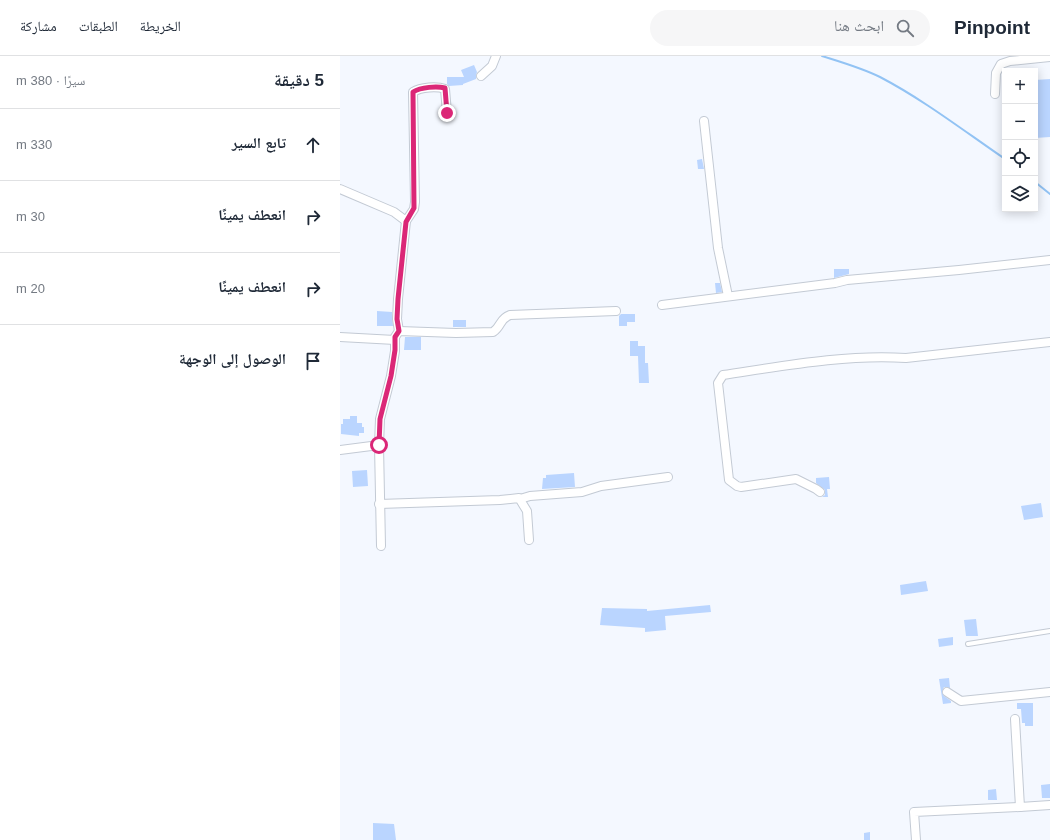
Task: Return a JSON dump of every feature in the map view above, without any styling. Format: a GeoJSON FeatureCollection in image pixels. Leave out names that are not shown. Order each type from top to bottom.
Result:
{"type":"FeatureCollection","features":[{"type":"Feature","properties":{"kind":"street"},"geometry":{"type":"LineString","coordinates":[[481,76],[492,66],[496,56]]}},
{"type":"Feature","properties":{"kind":"street"},"geometry":{"type":"LineString","coordinates":[[995,94],[996,73],[1001,64],[1010,61],[1050,57]]}},
{"type":"Feature","properties":{"kind":"street"},"geometry":{"type":"LineString","coordinates":[[381,546],[379,504],[380,419],[391,376],[395,350],[395,337],[399,331],[397,319],[398,299],[406,222],[414,208],[415,202],[413,92],[431,87],[440,86],[445,88],[447,113]]}},
{"type":"Feature","properties":{"kind":"street"},"geometry":{"type":"LineString","coordinates":[[704,121],[718,248],[728,296]]}},
{"type":"Feature","properties":{"kind":"street"},"geometry":{"type":"LineString","coordinates":[[340,189],[394,212],[406,222]]}},
{"type":"Feature","properties":{"kind":"street"},"geometry":{"type":"LineString","coordinates":[[662,305],[835,283],[847,280],[1050,260]]}},
{"type":"Feature","properties":{"kind":"street"},"geometry":{"type":"LineString","coordinates":[[399,331],[489,333],[497,329],[504,318],[510,315],[616,311]]}},
{"type":"Feature","properties":{"kind":"street"},"geometry":{"type":"LineString","coordinates":[[340,337],[395,340]]}},
{"type":"Feature","properties":{"kind":"street"},"geometry":{"type":"LineString","coordinates":[[820,492],[796,479],[741,487],[736,486],[729,480],[718,383],[723,375],[807,362],[885,356],[906,358],[1050,342]]}},
{"type":"Feature","properties":{"kind":"street"},"geometry":{"type":"LineString","coordinates":[[340,450],[379,445]]}},
{"type":"Feature","properties":{"kind":"street"},"geometry":{"type":"LineString","coordinates":[[379,504],[520,499],[530,496],[582,492],[601,486],[668,477]]}},
{"type":"Feature","properties":{"kind":"street"},"geometry":{"type":"LineString","coordinates":[[520,499],[527,511],[529,540]]}},
{"type":"Feature","properties":{"kind":"street"},"geometry":{"type":"LineString","coordinates":[[947,692],[961,701],[1050,692]]}},
{"type":"Feature","properties":{"kind":"street"},"geometry":{"type":"LineString","coordinates":[[1015,719],[1020,807]]}},
{"type":"Feature","properties":{"kind":"street"},"geometry":{"type":"LineString","coordinates":[[916,840],[914,812],[1050,806]]}},
{"type":"Feature","properties":{"kind":"lane"},"geometry":{"type":"LineString","coordinates":[[968,644],[1050,631]]}},
{"type":"Feature","properties":{"kind":"building"},"geometry":{"type":"Polygon","coordinates":[[[474,65],[477,72],[476,79],[463,85],[449,86],[447,84],[447,77],[464,77],[461,70],[474,65]]]}},
{"type":"Feature","properties":{"kind":"building"},"geometry":{"type":"Polygon","coordinates":[[[1050,79],[1050,137],[1038,138],[1038,80],[1050,79]]]}},
{"type":"Feature","properties":{"kind":"building"},"geometry":{"type":"Polygon","coordinates":[[[702,159],[704,169],[698,169],[697,160],[702,159]]]}},
{"type":"Feature","properties":{"kind":"building"},"geometry":{"type":"Polygon","coordinates":[[[834,269],[849,269],[849,274],[834,278],[834,269]]]}},
{"type":"Feature","properties":{"kind":"building"},"geometry":{"type":"Polygon","coordinates":[[[715,283],[720,283],[722,292],[716,293],[715,283]]]}},
{"type":"Feature","properties":{"kind":"building"},"geometry":{"type":"Polygon","coordinates":[[[377,311],[392,312],[393,326],[377,326],[377,311]]]}},
{"type":"Feature","properties":{"kind":"building"},"geometry":{"type":"Polygon","coordinates":[[[621,314],[635,314],[635,322],[627,322],[627,326],[619,326],[619,316],[621,314]]]}},
{"type":"Feature","properties":{"kind":"building"},"geometry":{"type":"Polygon","coordinates":[[[453,320],[466,320],[466,327],[453,327],[453,320]]]}},
{"type":"Feature","properties":{"kind":"building"},"geometry":{"type":"Polygon","coordinates":[[[405,337],[421,337],[421,350],[404,350],[405,337]]]}},
{"type":"Feature","properties":{"kind":"building"},"geometry":{"type":"Polygon","coordinates":[[[630,341],[638,341],[638,346],[645,346],[645,363],[648,363],[649,383],[639,383],[638,356],[630,356],[630,341]]]}},
{"type":"Feature","properties":{"kind":"building"},"geometry":{"type":"Polygon","coordinates":[[[350,416],[357,416],[357,423],[362,423],[364,433],[359,433],[359,436],[341,434],[341,424],[343,424],[343,419],[350,419],[350,416]]]}},
{"type":"Feature","properties":{"kind":"building"},"geometry":{"type":"Polygon","coordinates":[[[367,470],[368,486],[353,487],[352,471],[367,470]]]}},
{"type":"Feature","properties":{"kind":"building"},"geometry":{"type":"Polygon","coordinates":[[[574,473],[575,487],[542,489],[543,478],[546,478],[546,475],[574,473]]]}},
{"type":"Feature","properties":{"kind":"building"},"geometry":{"type":"Polygon","coordinates":[[[829,477],[830,489],[827,489],[828,497],[822,497],[825,495],[825,490],[816,483],[816,478],[829,477]]]}},
{"type":"Feature","properties":{"kind":"building"},"geometry":{"type":"Polygon","coordinates":[[[1041,503],[1043,517],[1024,520],[1021,506],[1041,503]]]}},
{"type":"Feature","properties":{"kind":"building"},"geometry":{"type":"Polygon","coordinates":[[[926,581],[928,591],[901,595],[900,585],[926,581]]]}},
{"type":"Feature","properties":{"kind":"building"},"geometry":{"type":"Polygon","coordinates":[[[710,605],[711,612],[665,616],[666,630],[645,632],[645,628],[600,625],[602,608],[647,609],[647,611],[710,605]]]}},
{"type":"Feature","properties":{"kind":"building"},"geometry":{"type":"Polygon","coordinates":[[[976,619],[978,636],[966,636],[964,620],[976,619]]]}},
{"type":"Feature","properties":{"kind":"building"},"geometry":{"type":"Polygon","coordinates":[[[953,637],[953,645],[939,647],[938,639],[953,637]]]}},
{"type":"Feature","properties":{"kind":"building"},"geometry":{"type":"Polygon","coordinates":[[[949,678],[950,688],[944,687],[942,692],[944,696],[951,701],[951,703],[943,704],[939,679],[949,678]]]}},
{"type":"Feature","properties":{"kind":"building"},"geometry":{"type":"Polygon","coordinates":[[[1017,703],[1033,703],[1033,726],[1025,726],[1025,723],[1022,723],[1021,709],[1017,709],[1017,703]]]}},
{"type":"Feature","properties":{"kind":"building"},"geometry":{"type":"Polygon","coordinates":[[[1050,784],[1050,798],[1042,798],[1041,785],[1050,784]]]}},
{"type":"Feature","properties":{"kind":"building"},"geometry":{"type":"Polygon","coordinates":[[[996,789],[997,800],[988,800],[988,790],[996,789]]]}},
{"type":"Feature","properties":{"kind":"building"},"geometry":{"type":"Polygon","coordinates":[[[373,823],[394,824],[396,840],[373,840],[373,823]]]}},
{"type":"Feature","properties":{"kind":"building"},"geometry":{"type":"Polygon","coordinates":[[[870,832],[870,840],[864,840],[864,833],[870,832]]]}},
{"type":"Feature","properties":{"kind":"waterway"},"geometry":{"type":"LineString","coordinates":[[822,56],[851,65],[880,77],[928,106],[1002,157]]}},
{"type":"Feature","properties":{"kind":"waterway"},"geometry":{"type":"LineString","coordinates":[[1038,184],[1050,194]]}},
{"type":"Feature","properties":{"kind":"route"},"geometry":{"type":"LineString","coordinates":[[379,445],[380,419],[391,376],[395,350],[395,337],[399,331],[397,319],[398,299],[406,222],[412,213],[415,202],[413,92],[431,87],[440,86],[445,88],[447,113]]}}]}
